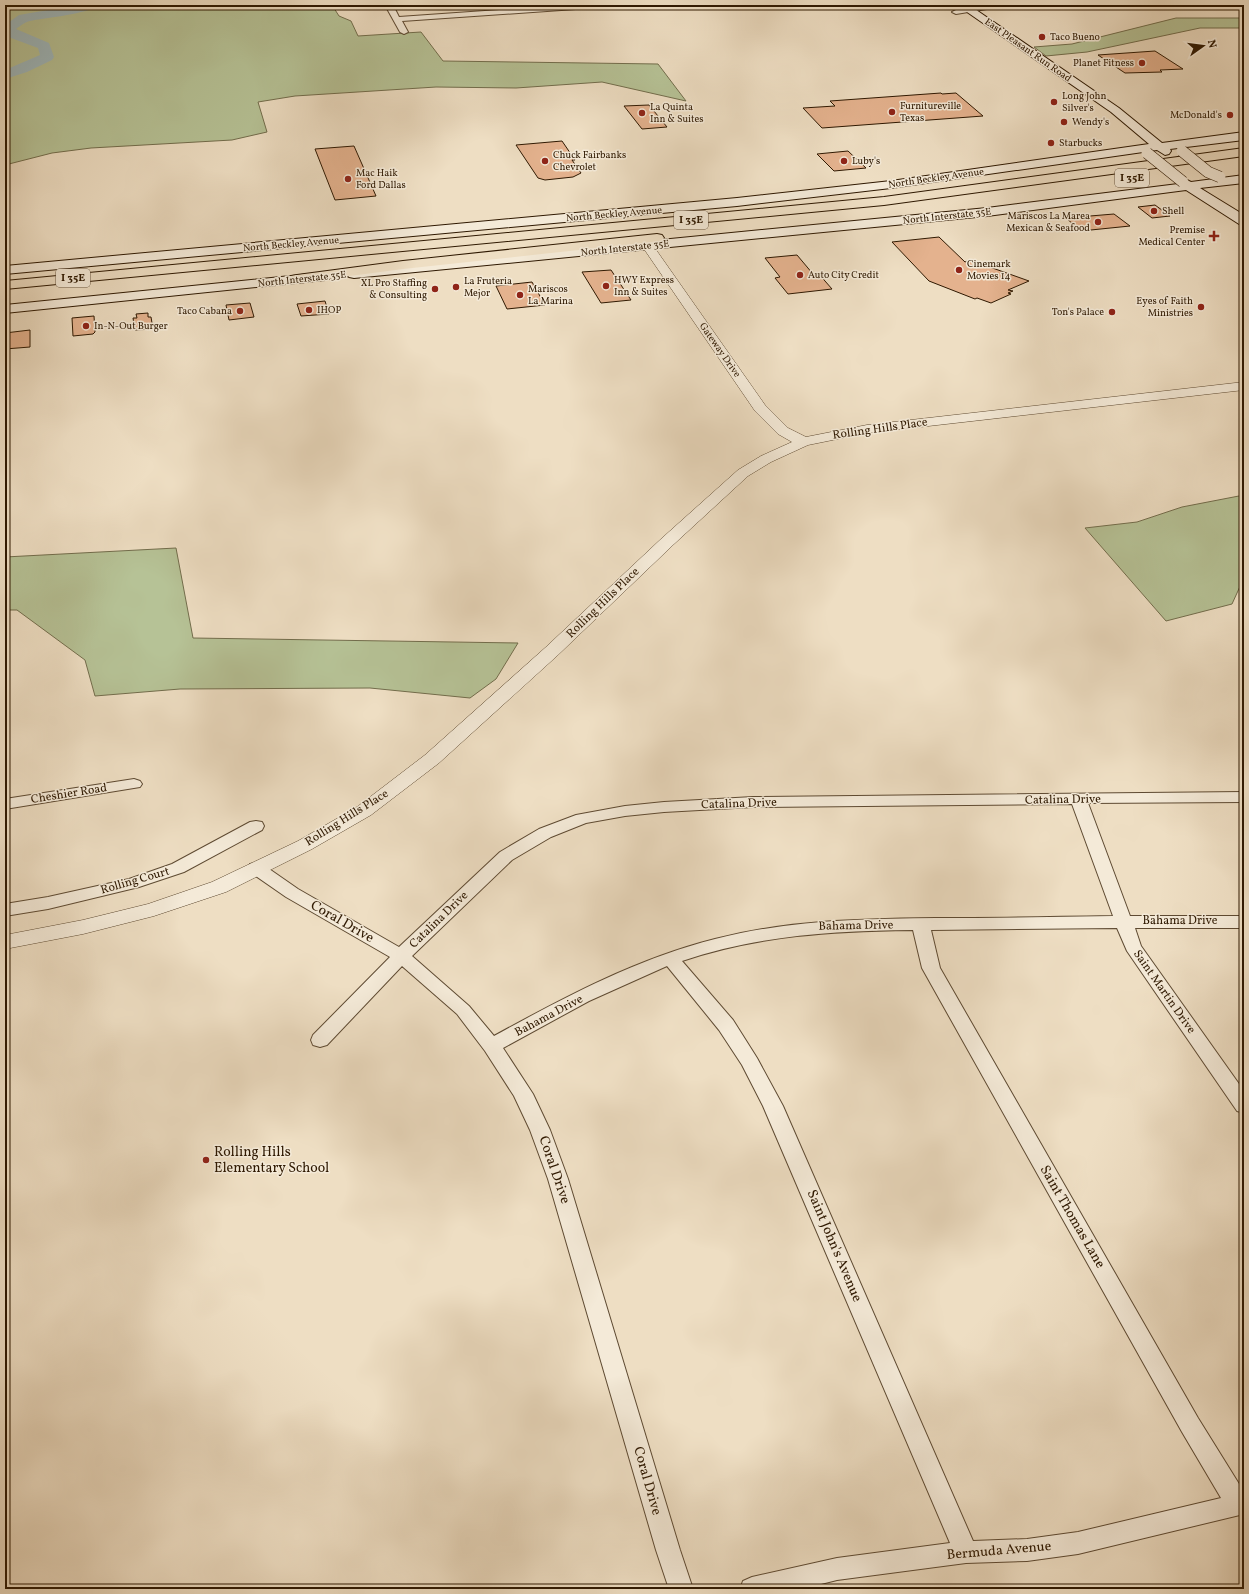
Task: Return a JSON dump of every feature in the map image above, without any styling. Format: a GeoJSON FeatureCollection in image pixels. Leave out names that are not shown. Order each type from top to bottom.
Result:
{"type":"FeatureCollection","features":[{"type":"Feature","properties":{"kind":"highway"},"geometry":{"type":"LineString","coordinates":[[576,218],[797,201],[1099,168],[1204,153],[1242,156]]}},
{"type":"Feature","properties":{"kind":"highway","name":"I 35E"},"geometry":{"type":"LineString","coordinates":[[5,294],[813,217],[1020,194],[1242,156]]}},
{"type":"Feature","properties":{"kind":"highway","name":"I 35E"},"geometry":{"type":"LineString","coordinates":[[5,285],[884,201],[1242,156]]}},
{"type":"Feature","properties":{"kind":"highway"},"geometry":{"type":"LineString","coordinates":[[297,279],[365,269],[479,256],[831,221],[977,202],[1020,194]]}},
{"type":"Feature","properties":{"kind":"main road","name":"East Pleasant Run Road"},"geometry":{"type":"LineString","coordinates":[[959,9],[1020,45],[1115,110],[1205,181],[1244,207]]}},
{"type":"Feature","properties":{"kind":"main road","name":"East Pleasant Run Road"},"geometry":{"type":"LineString","coordinates":[[959,9],[1004,46],[1075,96]]}},
{"type":"Feature","properties":{"kind":"main road"},"geometry":{"type":"LineString","coordinates":[[1004,46],[1020,45]]}},
{"type":"Feature","properties":{"kind":"main road"},"geometry":{"type":"LineString","coordinates":[[1024,60],[1040,58]]}},
{"type":"Feature","properties":{"kind":"main road"},"geometry":{"type":"LineString","coordinates":[[1058,84],[1074,82]]}},
{"type":"Feature","properties":{"kind":"main road"},"geometry":{"type":"LineString","coordinates":[[1244,137],[1185,147],[1182,150],[1208,172],[1220,177],[1244,179]]}},
{"type":"Feature","properties":{"kind":"main road","name":"North Beckley Avenue"},"geometry":{"type":"LineString","coordinates":[[5,270],[576,218],[733,202],[906,183],[1108,153],[1141,152],[1244,137]]}},
{"type":"Feature","properties":{"kind":"main road"},"geometry":{"type":"LineString","coordinates":[[1127,138],[1141,152],[1185,184],[1218,207],[1244,221]]}},
{"type":"Feature","properties":{"kind":"main road"},"geometry":{"type":"LineString","coordinates":[[1107,197],[1121,192],[1166,185],[1168,183],[1166,179],[1141,158],[1141,152]]}},
{"type":"Feature","properties":{"kind":"main road","name":"North Interstate 35E"},"geometry":{"type":"LineString","coordinates":[[5,310],[297,279],[988,212],[1107,197],[1205,181],[1244,179]]}},
{"type":"Feature","properties":{"kind":"street"},"geometry":{"type":"LineString","coordinates":[[389,5],[404,32]]}},
{"type":"Feature","properties":{"kind":"street"},"geometry":{"type":"LineString","coordinates":[[477,5],[483,13]]}},
{"type":"Feature","properties":{"kind":"street"},"geometry":{"type":"LineString","coordinates":[[397,19],[569,6],[604,5]]}},
{"type":"Feature","properties":{"kind":"street"},"geometry":{"type":"LineString","coordinates":[[959,9],[999,5]]}},
{"type":"Feature","properties":{"kind":"street","name":"Gateway Drive"},"geometry":{"type":"LineString","coordinates":[[648,246],[760,408],[783,431],[804,442]]}},
{"type":"Feature","properties":{"kind":"street","name":"Rolling Hills Place"},"geometry":{"type":"LineString","coordinates":[[5,942],[83,927],[154,909],[219,887],[305,845],[338,827],[389,793],[432,759],[552,652],[667,542],[744,473],[766,459],[804,442],[867,429],[1244,386]]}},
{"type":"Feature","properties":{"kind":"street","name":"Cheshier Road"},"geometry":{"type":"LineString","coordinates":[[5,804],[134,784]]}},
{"type":"Feature","properties":{"kind":"street","name":"Catalina Drive"},"geometry":{"type":"LineString","coordinates":[[320,1040],[401,956],[506,856],[545,834],[582,819],[625,811],[664,807],[753,802],[1079,800],[1244,797]]}},
{"type":"Feature","properties":{"kind":"street","name":"Saint Martin Drive"},"geometry":{"type":"LineString","coordinates":[[1079,800],[1123,922],[1138,957],[1244,1106]]}},
{"type":"Feature","properties":{"kind":"street","name":"Rolling Court"},"geometry":{"type":"LineString","coordinates":[[5,910],[48,903],[125,885],[178,868],[256,826]]}},
{"type":"Feature","properties":{"kind":"street","name":"Coral Drive"},"geometry":{"type":"LineString","coordinates":[[256,868],[292,893],[401,956],[462,1010],[492,1046],[523,1094],[540,1130],[558,1179],[668,1550],[681,1589]]}},
{"type":"Feature","properties":{"kind":"street","name":"Bahama Drive"},"geometry":{"type":"LineString","coordinates":[[492,1046],[555,1011],[639,971],[671,959],[721,944],[784,931],[816,926],[1212,921],[1244,922]]}},
{"type":"Feature","properties":{"kind":"street","name":"Saint Thomas Lane"},"geometry":{"type":"LineString","coordinates":[[921,925],[931,968],[1186,1418],[1241,1503]]}},
{"type":"Feature","properties":{"kind":"street","name":"Saint John's Avenue"},"geometry":{"type":"LineString","coordinates":[[671,959],[726,1024],[750,1063],[773,1106],[966,1552]]}},
{"type":"Feature","properties":{"kind":"street","name":"Bermuda Avenue"},"geometry":{"type":"LineString","coordinates":[[752,1589],[836,1569],[966,1552],[1027,1550],[1078,1544],[1241,1503]]}},
{"type":"Feature","properties":{"kind":"green space"},"geometry":{"type":"Polygon","coordinates":[[[21,5],[332,5],[339,16],[351,21],[358,36],[421,32],[443,61],[658,64],[686,101],[602,82],[516,88],[436,87],[295,96],[258,102],[267,132],[232,140],[91,148],[52,153],[5,165],[5,10],[21,5]]]}},
{"type":"Feature","properties":{"kind":"green space"},"geometry":{"type":"Polygon","coordinates":[[[1176,18],[1244,18],[1244,28],[1200,28],[1087,52],[1046,56],[1034,47],[1072,44],[1176,18]]]}},
{"type":"Feature","properties":{"kind":"green space"},"geometry":{"type":"Polygon","coordinates":[[[1244,495],[1244,581],[1242,582],[1232,604],[1166,621],[1085,528],[1137,522],[1182,507],[1244,495]]]}},
{"type":"Feature","properties":{"kind":"green space"},"geometry":{"type":"Polygon","coordinates":[[[176,548],[193,638],[518,643],[496,679],[470,698],[370,688],[180,689],[95,696],[85,660],[17,610],[5,610],[5,557],[176,548]]]}},
{"type":"Feature","properties":{"kind":"building","name":"Planet Fitness"},"geometry":{"type":"Polygon","coordinates":[[[1155,51],[1183,69],[1160,70],[1162,72],[1125,73],[1098,55],[1155,51]]]}},
{"type":"Feature","properties":{"kind":"building","name":"Furnitureville Texas"},"geometry":{"type":"Polygon","coordinates":[[[956,93],[983,116],[822,128],[803,108],[835,106],[830,101],[956,93]]]}},
{"type":"Feature","properties":{"kind":"building","name":"La Quinta Inn & Suites"},"geometry":{"type":"Polygon","coordinates":[[[649,105],[667,127],[642,129],[624,106],[649,105]]]}},
{"type":"Feature","properties":{"kind":"building","name":"Chuck Fairbanks Chevrolet"},"geometry":{"type":"Polygon","coordinates":[[[562,141],[575,160],[572,160],[581,173],[573,177],[545,180],[538,178],[516,145],[562,141]]]}},
{"type":"Feature","properties":{"kind":"building","name":"Mac Haik Ford Dallas"},"geometry":{"type":"Polygon","coordinates":[[[354,146],[376,196],[335,200],[315,149],[354,146]]]}},
{"type":"Feature","properties":{"kind":"building","name":"Luby's"},"geometry":{"type":"Polygon","coordinates":[[[848,151],[866,168],[834,171],[817,154],[848,151]]]}},
{"type":"Feature","properties":{"kind":"building","name":"Shell"},"geometry":{"type":"Polygon","coordinates":[[[1155,205],[1170,216],[1152,218],[1138,207],[1155,205]]]}},
{"type":"Feature","properties":{"kind":"building","name":"Mariscos La Marea Mexican & Seafood"},"geometry":{"type":"Polygon","coordinates":[[[1114,214],[1130,226],[1081,231],[1066,218],[1114,214]]]}},
{"type":"Feature","properties":{"kind":"building","name":"Cinemark Movies 14"},"geometry":{"type":"Polygon","coordinates":[[[939,237],[965,262],[970,260],[1029,281],[1008,290],[1013,291],[1008,293],[1011,294],[991,303],[977,298],[975,299],[929,281],[892,242],[939,237]]]}},
{"type":"Feature","properties":{"kind":"building","name":"Auto City Credit"},"geometry":{"type":"Polygon","coordinates":[[[797,255],[813,274],[818,273],[832,289],[788,294],[775,278],[780,277],[765,258],[797,255]]]}},
{"type":"Feature","properties":{"kind":"building","name":"HWY Express Inn & Suites"},"geometry":{"type":"Polygon","coordinates":[[[611,270],[631,300],[601,303],[582,272],[611,270]]]}},
{"type":"Feature","properties":{"kind":"building","name":"Mariscos La Marina"},"geometry":{"type":"Polygon","coordinates":[[[532,282],[545,305],[507,309],[496,286],[532,282]]]}},
{"type":"Feature","properties":{"kind":"building","name":"IHOP"},"geometry":{"type":"Polygon","coordinates":[[[325,301],[329,314],[301,316],[297,304],[325,301]]]}},
{"type":"Feature","properties":{"kind":"building","name":"Taco Cabana"},"geometry":{"type":"Polygon","coordinates":[[[250,303],[254,317],[229,320],[226,305],[250,303]]]}},
{"type":"Feature","properties":{"kind":"building"},"geometry":{"type":"Polygon","coordinates":[[[148,313],[148,317],[151,317],[153,329],[135,330],[133,318],[137,318],[136,314],[148,313]]]}},
{"type":"Feature","properties":{"kind":"building","name":"In-N-Out Burger"},"geometry":{"type":"Polygon","coordinates":[[[94,316],[95,332],[93,334],[73,336],[72,318],[94,316]]]}},
{"type":"Feature","properties":{"kind":"building"},"geometry":{"type":"Polygon","coordinates":[[[30,330],[30,347],[5,349],[5,333],[30,330]]]}},
{"type":"Feature","properties":{"kind":"waterway"},"geometry":{"type":"LineString","coordinates":[[5,75],[47,57],[44,46],[16,35],[7,29],[24,18],[77,9],[91,5]]}},
{"type":"Feature","properties":{"kind":"place","name":"Taco Bueno"},"geometry":{"type":"Point","coordinates":[1042,37]}},
{"type":"Feature","properties":{"kind":"place","name":"Planet Fitness"},"geometry":{"type":"Point","coordinates":[1142,63]}},
{"type":"Feature","properties":{"kind":"place","name":"Long John Silver's"},"geometry":{"type":"Point","coordinates":[1054,102]}},
{"type":"Feature","properties":{"kind":"place","name":"Furnitureville Texas"},"geometry":{"type":"Point","coordinates":[892,112]}},
{"type":"Feature","properties":{"kind":"place","name":"La Quinta Inn & Suites"},"geometry":{"type":"Point","coordinates":[642,113]}},
{"type":"Feature","properties":{"kind":"place","name":"McDonald's"},"geometry":{"type":"Point","coordinates":[1230,115]}},
{"type":"Feature","properties":{"kind":"place","name":"Wendy's"},"geometry":{"type":"Point","coordinates":[1064,122]}},
{"type":"Feature","properties":{"kind":"place","name":"Starbucks"},"geometry":{"type":"Point","coordinates":[1051,143]}},
{"type":"Feature","properties":{"kind":"place","name":"Chuck Fairbanks Chevrolet"},"geometry":{"type":"Point","coordinates":[545,161]}},
{"type":"Feature","properties":{"kind":"place","name":"Luby's"},"geometry":{"type":"Point","coordinates":[844,161]}},
{"type":"Feature","properties":{"kind":"place","name":"Mac Haik Ford Dallas"},"geometry":{"type":"Point","coordinates":[348,179]}},
{"type":"Feature","properties":{"kind":"place","name":"Shell"},"geometry":{"type":"Point","coordinates":[1154,211]}},
{"type":"Feature","properties":{"kind":"place","name":"Mariscos La Marea Mexican & Seafood"},"geometry":{"type":"Point","coordinates":[1098,222]}},
{"type":"Feature","properties":{"kind":"place","name":"Premise Medical Center"},"geometry":{"type":"Point","coordinates":[1214,236]}},
{"type":"Feature","properties":{"kind":"place","name":"Cinemark Movies 14"},"geometry":{"type":"Point","coordinates":[959,270]}},
{"type":"Feature","properties":{"kind":"place","name":"Auto City Credit"},"geometry":{"type":"Point","coordinates":[800,275]}},
{"type":"Feature","properties":{"kind":"place","name":"HWY Express Inn & Suites"},"geometry":{"type":"Point","coordinates":[606,286]}},
{"type":"Feature","properties":{"kind":"place","name":"La Fruteria Mejor"},"geometry":{"type":"Point","coordinates":[456,287]}},
{"type":"Feature","properties":{"kind":"place","name":"XL Pro Staffing & Consulting"},"geometry":{"type":"Point","coordinates":[435,289]}},
{"type":"Feature","properties":{"kind":"place","name":"Mariscos La Marina"},"geometry":{"type":"Point","coordinates":[520,295]}},
{"type":"Feature","properties":{"kind":"place","name":"Eyes of Faith Ministries"},"geometry":{"type":"Point","coordinates":[1201,307]}},
{"type":"Feature","properties":{"kind":"place","name":"IHOP"},"geometry":{"type":"Point","coordinates":[309,310]}},
{"type":"Feature","properties":{"kind":"place","name":"Taco Cabana"},"geometry":{"type":"Point","coordinates":[240,311]}},
{"type":"Feature","properties":{"kind":"place","name":"Ton's Palace"},"geometry":{"type":"Point","coordinates":[1112,312]}},
{"type":"Feature","properties":{"kind":"place","name":"In-N-Out Burger"},"geometry":{"type":"Point","coordinates":[86,326]}},
{"type":"Feature","properties":{"kind":"place","name":"Rolling Hills Elementary School"},"geometry":{"type":"Point","coordinates":[206,1160]}}]}
